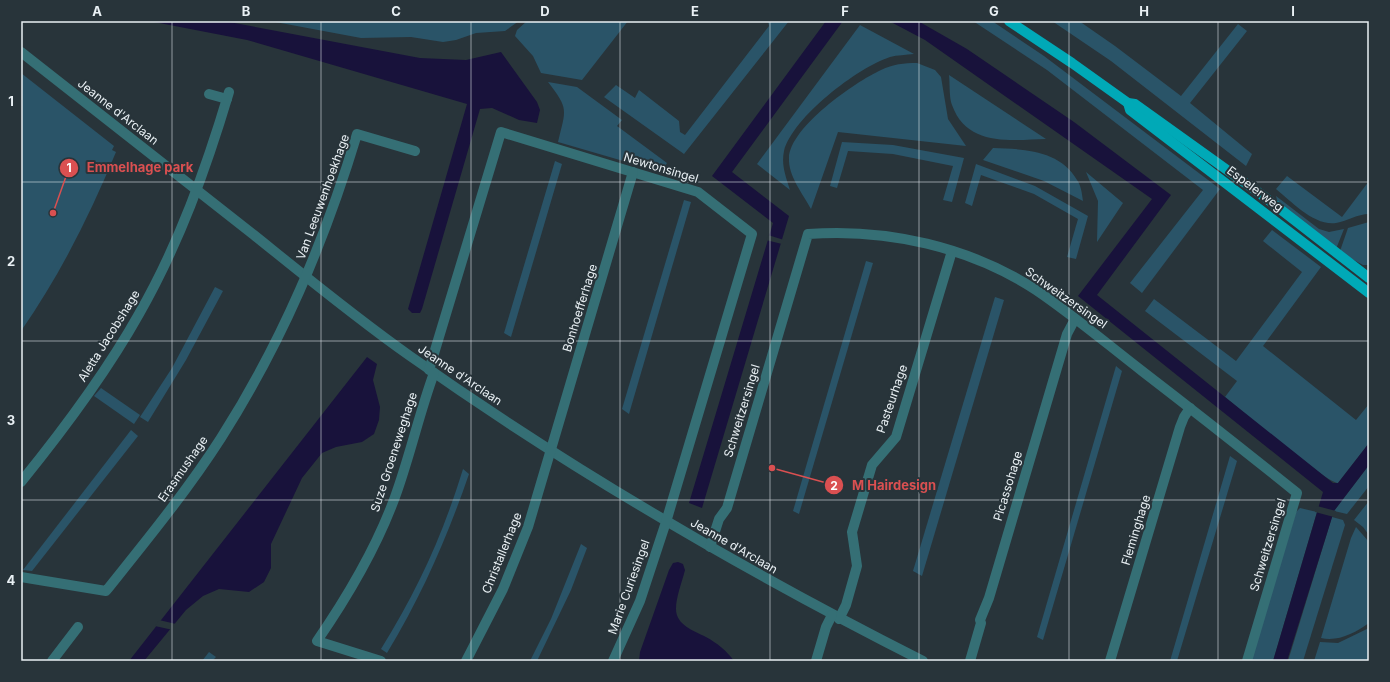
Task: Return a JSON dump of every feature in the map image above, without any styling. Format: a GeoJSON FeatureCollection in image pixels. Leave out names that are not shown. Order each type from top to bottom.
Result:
{"type":"FeatureCollection","features":[{"type":"Feature","properties":{"kind":"main road","name":"Espelerweg"},"geometry":{"type":"LineString","coordinates":[[1009,21],[1128,103],[1135,104],[1250,187],[1369,278]]}},
{"type":"Feature","properties":{"kind":"main road","name":"Espelerweg"},"geometry":{"type":"LineString","coordinates":[[1128,103],[1130,110],[1369,293]]}},
{"type":"Feature","properties":{"kind":"street","name":"Jeanne d'Arclaan"},"geometry":{"type":"LineString","coordinates":[[21,52],[382,336],[432,371],[550,450],[710,548],[836,617],[923,661]]}},
{"type":"Feature","properties":{"kind":"street","name":"Aletta Jacobshage"},"geometry":{"type":"LineString","coordinates":[[21,482],[88,394],[128,333],[167,261],[196,190],[228,95],[209,94]]}},
{"type":"Feature","properties":{"kind":"street","name":"Newtonsingel"},"geometry":{"type":"LineString","coordinates":[[432,371],[501,132],[698,192],[752,234],[666,522]]}},
{"type":"Feature","properties":{"kind":"street","name":"Van Leeuwenhoekhage"},"geometry":{"type":"LineString","coordinates":[[307,277],[336,202],[357,134],[415,151]]}},
{"type":"Feature","properties":{"kind":"street","name":"Bonhoefferhage"},"geometry":{"type":"LineString","coordinates":[[550,450],[633,172]]}},
{"type":"Feature","properties":{"kind":"street","name":"Schweitzersingel"},"geometry":{"type":"LineString","coordinates":[[710,548],[719,519],[727,508],[808,234],[848,233],[882,235],[908,240],[952,251],[983,262],[1036,290],[1190,408],[1297,493],[1247,661]]}},
{"type":"Feature","properties":{"kind":"street","name":"Pasteurhage"},"geometry":{"type":"LineString","coordinates":[[816,661],[826,627],[846,605],[857,566],[852,532],[872,465],[897,434],[952,251]]}},
{"type":"Feature","properties":{"kind":"street","name":"Erasmushage"},"geometry":{"type":"LineString","coordinates":[[21,577],[106,591],[190,484],[220,439],[274,346],[307,277]]}},
{"type":"Feature","properties":{"kind":"street","name":"Picassohage"},"geometry":{"type":"LineString","coordinates":[[970,661],[1067,334],[1075,319]]}},
{"type":"Feature","properties":{"kind":"street","name":"Suze Groeneweghage"},"geometry":{"type":"LineString","coordinates":[[381,661],[318,641],[356,582],[388,516],[404,472],[432,371]]}},
{"type":"Feature","properties":{"kind":"street","name":"Fleminghage"},"geometry":{"type":"LineString","coordinates":[[1110,661],[1180,427],[1190,408]]}},
{"type":"Feature","properties":{"kind":"street","name":"Christallerhage"},"geometry":{"type":"LineString","coordinates":[[466,661],[492,612],[514,563],[537,499],[550,450]]}},
{"type":"Feature","properties":{"kind":"street","name":"Marie Curiesingel"},"geometry":{"type":"LineString","coordinates":[[613,661],[640,601],[666,522]]}},
{"type":"Feature","properties":{"kind":"street"},"geometry":{"type":"LineString","coordinates":[[52,661],[78,627]]}},
{"type":"Feature","properties":{"kind":"shaded area"},"geometry":{"type":"Polygon","coordinates":[[[149,21],[224,21],[420,58],[466,60],[501,52],[537,102],[540,110],[537,123],[519,120],[492,108],[480,109],[422,309],[420,313],[412,313],[408,309],[467,104],[247,40],[149,21]]]}},
{"type":"Feature","properties":{"kind":"shaded area"},"geometry":{"type":"Polygon","coordinates":[[[270,21],[519,21],[505,31],[476,33],[456,40],[443,42],[411,37],[361,38],[270,21]]]}},
{"type":"Feature","properties":{"kind":"shaded area"},"geometry":{"type":"Polygon","coordinates":[[[527,21],[628,21],[582,80],[541,73],[533,56],[515,36],[517,30],[527,21]]]}},
{"type":"Feature","properties":{"kind":"shaded area"},"geometry":{"type":"Polygon","coordinates":[[[768,21],[789,21],[684,154],[604,97],[616,85],[635,98],[639,90],[679,121],[680,132],[685,135],[769,26],[768,21]]]}},
{"type":"Feature","properties":{"kind":"shaded area"},"geometry":{"type":"Polygon","coordinates":[[[826,21],[843,21],[732,172],[789,216],[702,508],[689,503],[773,223],[712,176],[826,21]]]}},
{"type":"Feature","properties":{"kind":"shaded area"},"geometry":{"type":"Polygon","coordinates":[[[889,21],[918,21],[967,49],[1074,122],[1171,195],[1097,295],[1333,483],[1338,483],[1369,443],[1369,465],[1334,511],[1287,661],[1273,661],[1323,492],[1078,296],[1152,199],[925,40],[889,21]]]}},
{"type":"Feature","properties":{"kind":"shaded area"},"geometry":{"type":"Polygon","coordinates":[[[973,21],[992,21],[1044,56],[1220,189],[1142,293],[1130,283],[1203,190],[1047,70],[973,21]]]}},
{"type":"Feature","properties":{"kind":"shaded area"},"geometry":{"type":"Polygon","coordinates":[[[1052,21],[1079,21],[1181,96],[1238,24],[1247,31],[1190,103],[1252,154],[1246,166],[1111,61],[1052,21]]]}},
{"type":"Feature","properties":{"kind":"shaded area"},"geometry":{"type":"Polygon","coordinates":[[[860,25],[914,54],[890,57],[876,63],[844,83],[813,109],[790,138],[784,151],[784,171],[790,190],[757,164],[860,25]]]}},
{"type":"Feature","properties":{"kind":"shaded area"},"geometry":{"type":"Polygon","coordinates":[[[917,63],[935,70],[941,77],[948,119],[966,146],[838,132],[811,209],[793,178],[789,165],[792,146],[800,133],[826,107],[856,84],[885,68],[894,65],[917,63]]]}},
{"type":"Feature","properties":{"kind":"shaded area"},"geometry":{"type":"Polygon","coordinates":[[[21,73],[114,146],[112,150],[116,152],[85,222],[49,288],[21,331],[21,73]]]}},
{"type":"Feature","properties":{"kind":"shaded area"},"geometry":{"type":"Polygon","coordinates":[[[949,75],[1046,139],[1005,140],[979,134],[968,128],[959,119],[952,105],[949,75]]]}},
{"type":"Feature","properties":{"kind":"shaded area"},"geometry":{"type":"Polygon","coordinates":[[[548,82],[577,87],[622,120],[617,126],[667,163],[661,172],[641,160],[637,165],[558,142],[564,116],[563,104],[548,82]]]}},
{"type":"Feature","properties":{"kind":"shaded area"},"geometry":{"type":"Polygon","coordinates":[[[842,142],[893,145],[964,158],[952,202],[943,200],[953,166],[893,154],[848,151],[837,188],[830,186],[842,142]]]}},
{"type":"Feature","properties":{"kind":"shaded area"},"geometry":{"type":"Polygon","coordinates":[[[993,148],[1017,149],[1040,153],[1061,162],[1070,170],[1078,182],[1083,201],[1044,181],[983,160],[993,148]]]}},
{"type":"Feature","properties":{"kind":"shaded area"},"geometry":{"type":"Polygon","coordinates":[[[555,161],[562,164],[511,337],[504,333],[555,161]]]}},
{"type":"Feature","properties":{"kind":"shaded area"},"geometry":{"type":"Polygon","coordinates":[[[976,164],[1035,186],[1088,216],[1076,259],[1067,257],[1078,219],[1034,194],[981,175],[972,206],[965,203],[976,164]]]}},
{"type":"Feature","properties":{"kind":"shaded area"},"geometry":{"type":"Polygon","coordinates":[[[1086,172],[1123,203],[1097,242],[1098,201],[1086,172]]]}},
{"type":"Feature","properties":{"kind":"shaded area"},"geometry":{"type":"Polygon","coordinates":[[[1287,176],[1342,217],[1369,181],[1369,214],[1360,215],[1336,223],[1320,221],[1304,212],[1276,189],[1287,176]]]}},
{"type":"Feature","properties":{"kind":"shaded area"},"geometry":{"type":"Polygon","coordinates":[[[1276,196],[1319,229],[1329,232],[1344,229],[1336,249],[1278,204],[1276,196]]]}},
{"type":"Feature","properties":{"kind":"shaded area"},"geometry":{"type":"Polygon","coordinates":[[[684,200],[691,202],[629,414],[622,409],[684,200]]]}},
{"type":"Feature","properties":{"kind":"shaded area"},"geometry":{"type":"Polygon","coordinates":[[[1369,222],[1369,265],[1363,265],[1340,251],[1348,228],[1369,222]]]}},
{"type":"Feature","properties":{"kind":"shaded area"},"geometry":{"type":"Polygon","coordinates":[[[1272,230],[1321,267],[1263,346],[1356,420],[1369,404],[1369,443],[1338,483],[1330,480],[1301,459],[1225,397],[1237,381],[1145,311],[1154,299],[1236,361],[1302,272],[1263,241],[1272,230]]]}},
{"type":"Feature","properties":{"kind":"shaded area"},"geometry":{"type":"Polygon","coordinates":[[[866,261],[873,263],[799,514],[793,511],[866,261]]]}},
{"type":"Feature","properties":{"kind":"shaded area"},"geometry":{"type":"Polygon","coordinates":[[[215,287],[223,291],[186,360],[148,422],[140,417],[172,368],[215,287]]]}},
{"type":"Feature","properties":{"kind":"shaded area"},"geometry":{"type":"Polygon","coordinates":[[[995,297],[1004,300],[922,576],[913,571],[995,297]]]}},
{"type":"Feature","properties":{"kind":"shaded area"},"geometry":{"type":"Polygon","coordinates":[[[367,357],[377,364],[373,380],[380,407],[379,420],[374,434],[362,442],[336,447],[322,453],[302,478],[271,544],[271,568],[264,582],[249,592],[219,589],[203,596],[186,610],[144,661],[129,661],[367,357]]]}},
{"type":"Feature","properties":{"kind":"shaded area"},"geometry":{"type":"Polygon","coordinates":[[[1116,366],[1122,371],[1043,640],[1037,637],[1116,366]]]}},
{"type":"Feature","properties":{"kind":"shaded area"},"geometry":{"type":"Polygon","coordinates":[[[101,388],[140,415],[134,424],[94,396],[101,388]]]}},
{"type":"Feature","properties":{"kind":"shaded area"},"geometry":{"type":"Polygon","coordinates":[[[131,430],[138,436],[32,571],[23,570],[131,430]]]}},
{"type":"Feature","properties":{"kind":"shaded area"},"geometry":{"type":"Polygon","coordinates":[[[1230,456],[1237,461],[1177,661],[1170,661],[1230,456]]]}},
{"type":"Feature","properties":{"kind":"shaded area"},"geometry":{"type":"Polygon","coordinates":[[[1369,465],[1369,486],[1347,514],[1334,511],[1369,465]]]}},
{"type":"Feature","properties":{"kind":"shaded area"},"geometry":{"type":"Polygon","coordinates":[[[463,469],[469,474],[443,543],[423,588],[387,653],[381,649],[418,584],[447,517],[463,469]]]}},
{"type":"Feature","properties":{"kind":"shaded area"},"geometry":{"type":"Polygon","coordinates":[[[1369,501],[1369,535],[1363,527],[1354,520],[1369,501]]]}},
{"type":"Feature","properties":{"kind":"shaded area"},"geometry":{"type":"Polygon","coordinates":[[[1300,508],[1317,512],[1273,661],[1251,661],[1296,512],[1300,508]]]}},
{"type":"Feature","properties":{"kind":"shaded area"},"geometry":{"type":"Polygon","coordinates":[[[1332,517],[1343,520],[1345,525],[1303,661],[1288,661],[1332,517]]]}},
{"type":"Feature","properties":{"kind":"shaded area"},"geometry":{"type":"Polygon","coordinates":[[[1356,527],[1369,542],[1369,623],[1340,638],[1321,638],[1351,538],[1356,527]]]}},
{"type":"Feature","properties":{"kind":"shaded area"},"geometry":{"type":"Polygon","coordinates":[[[581,544],[587,548],[571,590],[537,661],[530,661],[551,619],[581,544]]]}},
{"type":"Feature","properties":{"kind":"shaded area"},"geometry":{"type":"Polygon","coordinates":[[[678,562],[683,564],[685,570],[676,604],[679,619],[686,627],[718,645],[734,661],[639,661],[640,652],[669,570],[673,563],[678,562]]]}},
{"type":"Feature","properties":{"kind":"shaded area"},"geometry":{"type":"Polygon","coordinates":[[[1369,628],[1369,661],[1314,661],[1320,642],[1338,643],[1369,628]]]}},
{"type":"Feature","properties":{"kind":"shaded area"},"geometry":{"type":"Polygon","coordinates":[[[209,652],[216,657],[212,661],[202,661],[209,652]]]}},
{"type":"Feature","properties":{"kind":"pier"},"geometry":{"type":"Polygon","coordinates":[[[768,235],[784,240],[782,244],[766,240],[768,235]]]}},
{"type":"Feature","properties":{"kind":"pier"},"geometry":{"type":"Polygon","coordinates":[[[1317,506],[1336,511],[1334,517],[1315,512],[1317,506]]]}},
{"type":"Feature","properties":{"kind":"pier"},"geometry":{"type":"Polygon","coordinates":[[[159,620],[176,624],[173,630],[155,626],[159,620]]]}},
{"type":"Feature","properties":{"kind":"place","name":"Emmelhage park"},"geometry":{"type":"Point","coordinates":[53,213]}},
{"type":"Feature","properties":{"kind":"place","name":"M Hairdesign"},"geometry":{"type":"Point","coordinates":[772,468]}}]}
